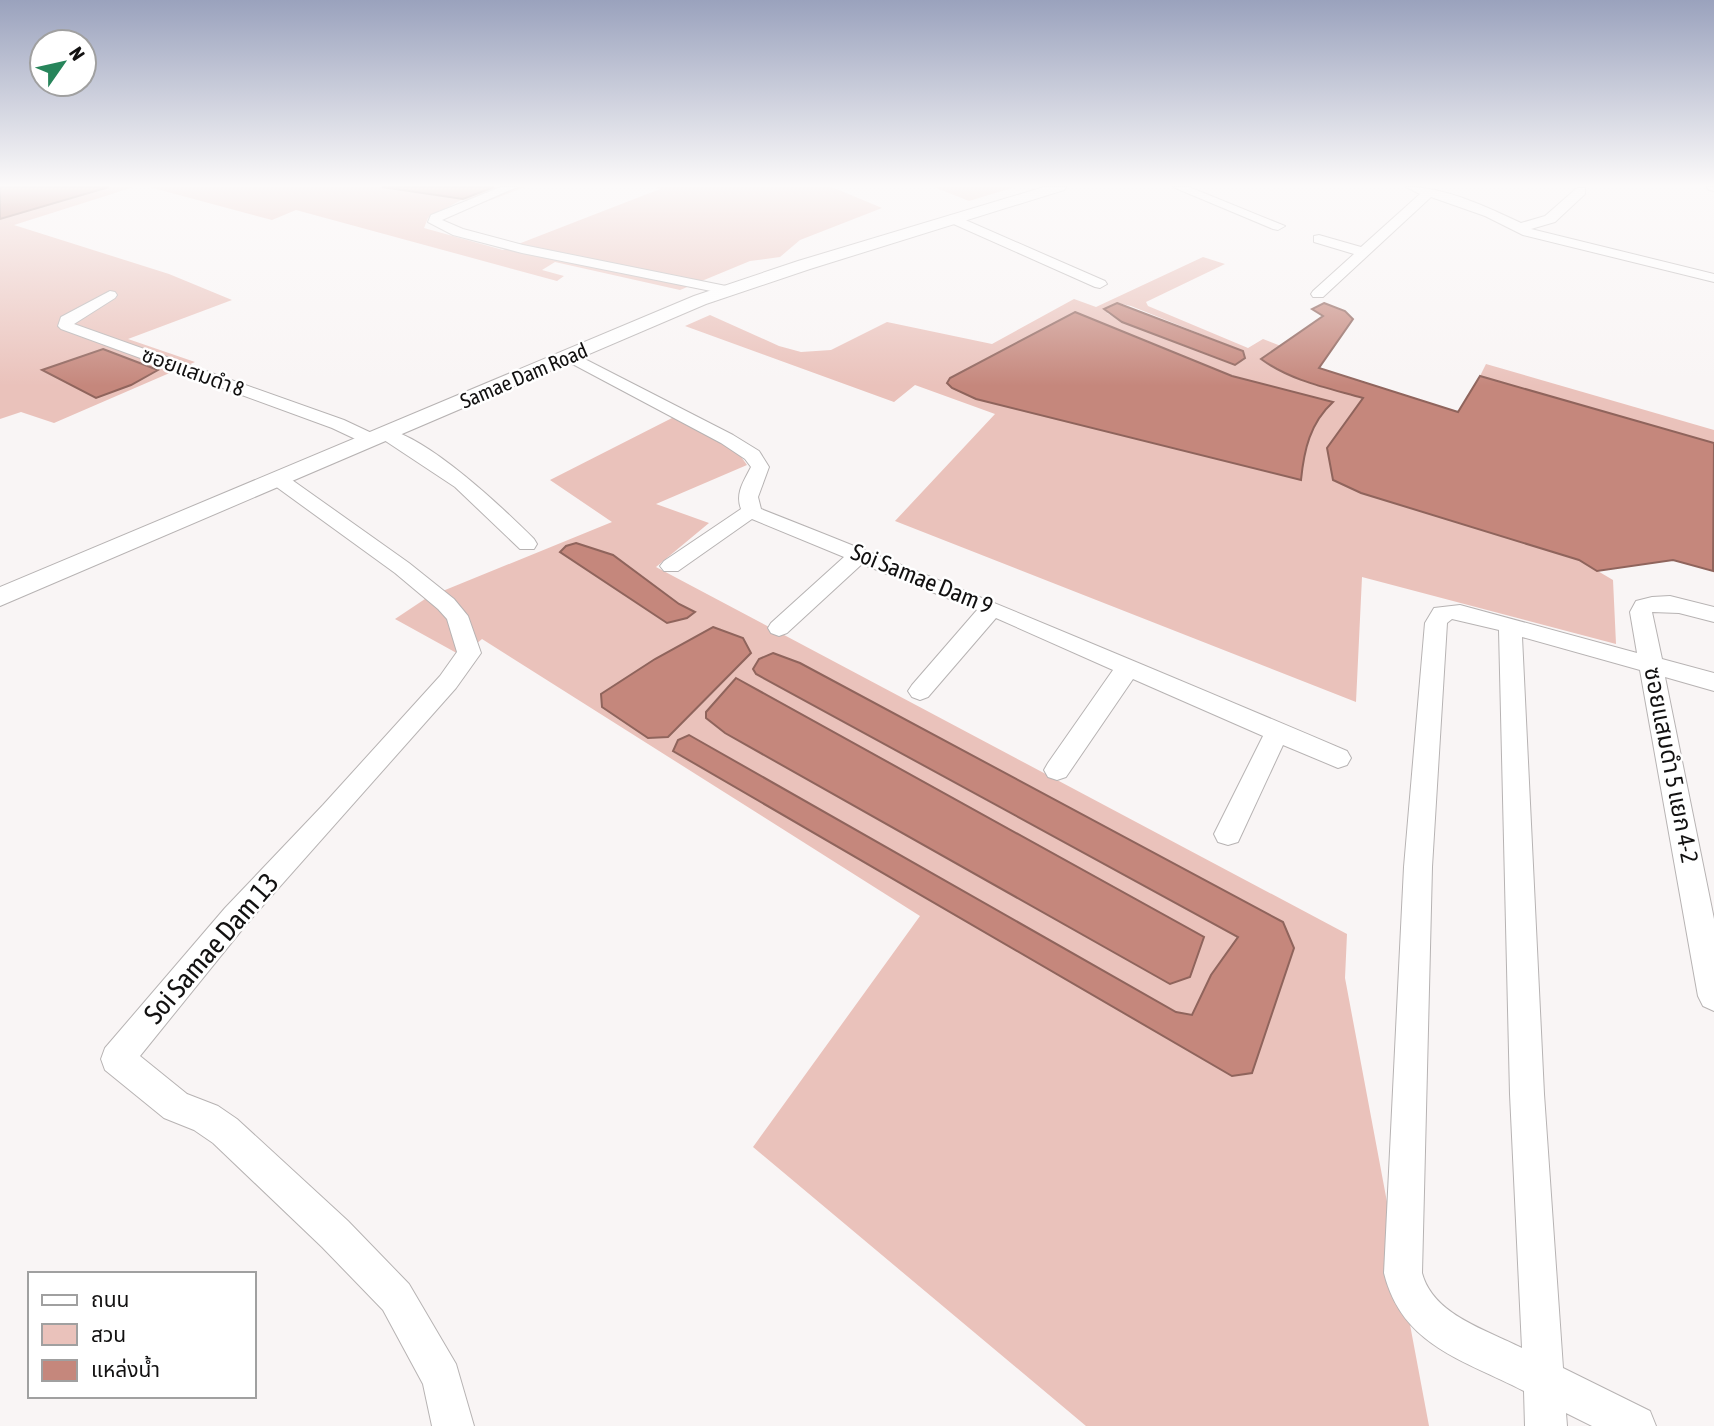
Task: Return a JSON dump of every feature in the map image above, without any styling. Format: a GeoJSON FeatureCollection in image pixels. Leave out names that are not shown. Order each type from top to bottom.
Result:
{"type":"FeatureCollection","features":[{"type":"Feature","properties":{"kind":"street"},"geometry":{"type":"LineString","coordinates":[[545,254],[726,290]]}},
{"type":"Feature","properties":{"kind":"street","name":"Samae Dam Road"},"geometry":{"type":"LineString","coordinates":[[0,597],[726,290],[843,254]]}},
{"type":"Feature","properties":{"kind":"street"},"geometry":{"type":"LineString","coordinates":[[1032,254],[1100,284]]}},
{"type":"Feature","properties":{"kind":"street"},"geometry":{"type":"LineString","coordinates":[[1318,294],[1361,254]]}},
{"type":"Feature","properties":{"kind":"street"},"geometry":{"type":"LineString","coordinates":[[1619,254],[1714,278]]}},
{"type":"Feature","properties":{"kind":"street","name":"ซอยแสมดำ 8"},"geometry":{"type":"LineString","coordinates":[[110,295],[64,323],[76,330],[380,437]]}},
{"type":"Feature","properties":{"kind":"street"},"geometry":{"type":"LineString","coordinates":[[571,356],[727,439],[752,455],[760,467],[746,500],[751,511],[671,566]]}},
{"type":"Feature","properties":{"kind":"street"},"geometry":{"type":"LineString","coordinates":[[380,437],[428,456],[487,502],[527,544]]}},
{"type":"Feature","properties":{"kind":"street","name":"Soi Samae Dam 13"},"geometry":{"type":"LineString","coordinates":[[278,479],[402,568],[446,604],[457,616],[469,653],[448,682],[332,813],[234,917],[117,1059],[176,1106],[206,1118],[225,1131],[335,1234],[396,1297],[442,1378],[453,1426]]}},
{"type":"Feature","properties":{"kind":"street","name":"Soi Samae Dam 9"},"geometry":{"type":"LineString","coordinates":[[751,511],[992,608],[1338,758]]}},
{"type":"Feature","properties":{"kind":"street"},"geometry":{"type":"LineString","coordinates":[[779,628],[860,554]]}},
{"type":"Feature","properties":{"kind":"street","name":"ซอยแสมดำ 5 แยก 4-2"},"geometry":{"type":"LineString","coordinates":[[1714,615],[1666,603],[1644,606],[1642,622],[1653,666],[1714,996]]}},
{"type":"Feature","properties":{"kind":"street"},"geometry":{"type":"LineString","coordinates":[[920,691],[992,608]]}},
{"type":"Feature","properties":{"kind":"street"},"geometry":{"type":"LineString","coordinates":[[1635,1426],[1437,1326],[1417,1308],[1407,1289],[1403,1273],[1429,698],[1436,623],[1441,614],[1447,611],[1714,682]]}},
{"type":"Feature","properties":{"kind":"street"},"geometry":{"type":"LineString","coordinates":[[1510,626],[1527,1094],[1546,1426]]}},
{"type":"Feature","properties":{"kind":"street"},"geometry":{"type":"LineString","coordinates":[[1057,770],[1128,667]]}},
{"type":"Feature","properties":{"kind":"street"},"geometry":{"type":"LineString","coordinates":[[1228,834],[1278,730]]}},
{"type":"Feature","properties":{"kind":"green space"},"geometry":{"type":"Polygon","coordinates":[[[0,254],[104,254],[169,274],[232,300],[128,339],[195,362],[54,423],[21,412],[0,419],[0,254]],[[103,349],[43,370],[96,398],[131,385],[157,370],[103,349]]]}},
{"type":"Feature","properties":{"kind":"green space"},"geometry":{"type":"Polygon","coordinates":[[[456,254],[784,254],[780,257],[750,261],[680,290],[555,262],[542,270],[564,276],[557,281],[456,254]]]}},
{"type":"Feature","properties":{"kind":"green space"},"geometry":{"type":"Polygon","coordinates":[[[1203,257],[1225,264],[1146,302],[1148,306],[1248,348],[1263,339],[1281,346],[1262,359],[1314,385],[1364,398],[1327,448],[1579,560],[1613,580],[1616,644],[1362,577],[1356,702],[895,521],[995,414],[915,385],[894,402],[685,326],[710,315],[779,346],[801,352],[831,350],[887,322],[992,344],[1074,299],[1096,307],[1203,257]],[[1117,303],[1107,313],[1122,322],[1235,365],[1243,351],[1131,306],[1117,303]],[[1075,312],[950,378],[947,383],[976,399],[1301,480],[1309,438],[1318,420],[1332,402],[1232,376],[1075,312]]]}},
{"type":"Feature","properties":{"kind":"green space"},"geometry":{"type":"Polygon","coordinates":[[[1486,364],[1714,430],[1714,443],[1480,376],[1486,364]]]}},
{"type":"Feature","properties":{"kind":"green space"},"geometry":{"type":"Polygon","coordinates":[[[674,417],[737,451],[747,465],[656,504],[709,523],[656,567],[1347,934],[1345,978],[1429,1426],[1086,1426],[753,1147],[920,916],[482,639],[462,656],[395,619],[428,597],[612,522],[550,480],[674,417]],[[713,627],[655,659],[601,694],[602,707],[713,627]],[[757,675],[1239,938],[1211,975],[1192,1015],[1176,1012],[689,735],[678,740],[673,752],[1252,1073],[1294,948],[1283,922],[757,675]],[[737,679],[706,718],[725,733],[1170,984],[1195,962],[1203,937],[737,679]]]}},
{"type":"Feature","properties":{"kind":"water"},"geometry":{"type":"Polygon","coordinates":[[[1117,303],[1243,351],[1245,358],[1235,365],[1122,322],[1104,309],[1117,303]]]}},
{"type":"Feature","properties":{"kind":"water"},"geometry":{"type":"Polygon","coordinates":[[[1324,303],[1345,311],[1353,319],[1319,368],[1458,412],[1480,376],[1714,443],[1713,571],[1673,560],[1597,571],[1579,560],[1361,493],[1333,480],[1327,448],[1363,398],[1297,378],[1261,359],[1323,316],[1312,309],[1324,303]]]}},
{"type":"Feature","properties":{"kind":"water"},"geometry":{"type":"Polygon","coordinates":[[[1075,312],[1232,376],[1333,402],[1314,428],[1304,458],[1301,480],[976,399],[947,383],[950,378],[1075,312]]]}},
{"type":"Feature","properties":{"kind":"water"},"geometry":{"type":"Polygon","coordinates":[[[103,349],[158,370],[131,385],[96,398],[42,370],[103,349]]]}},
{"type":"Feature","properties":{"kind":"water"},"geometry":{"type":"Polygon","coordinates":[[[576,543],[613,555],[679,604],[695,612],[687,618],[667,623],[560,552],[566,546],[576,543]]]}},
{"type":"Feature","properties":{"kind":"water"},"geometry":{"type":"Polygon","coordinates":[[[713,627],[743,638],[751,653],[668,737],[648,738],[602,707],[601,694],[655,659],[713,627]]]}},
{"type":"Feature","properties":{"kind":"water"},"geometry":{"type":"Polygon","coordinates":[[[773,653],[800,663],[1283,922],[1294,948],[1252,1073],[1232,1076],[673,751],[678,740],[689,735],[1176,1012],[1192,1015],[1211,975],[1238,937],[756,674],[753,669],[759,659],[773,653]]]}},
{"type":"Feature","properties":{"kind":"water"},"geometry":{"type":"Polygon","coordinates":[[[736,678],[1204,937],[1190,977],[1170,984],[725,733],[706,718],[706,712],[736,678]]]}}]}
